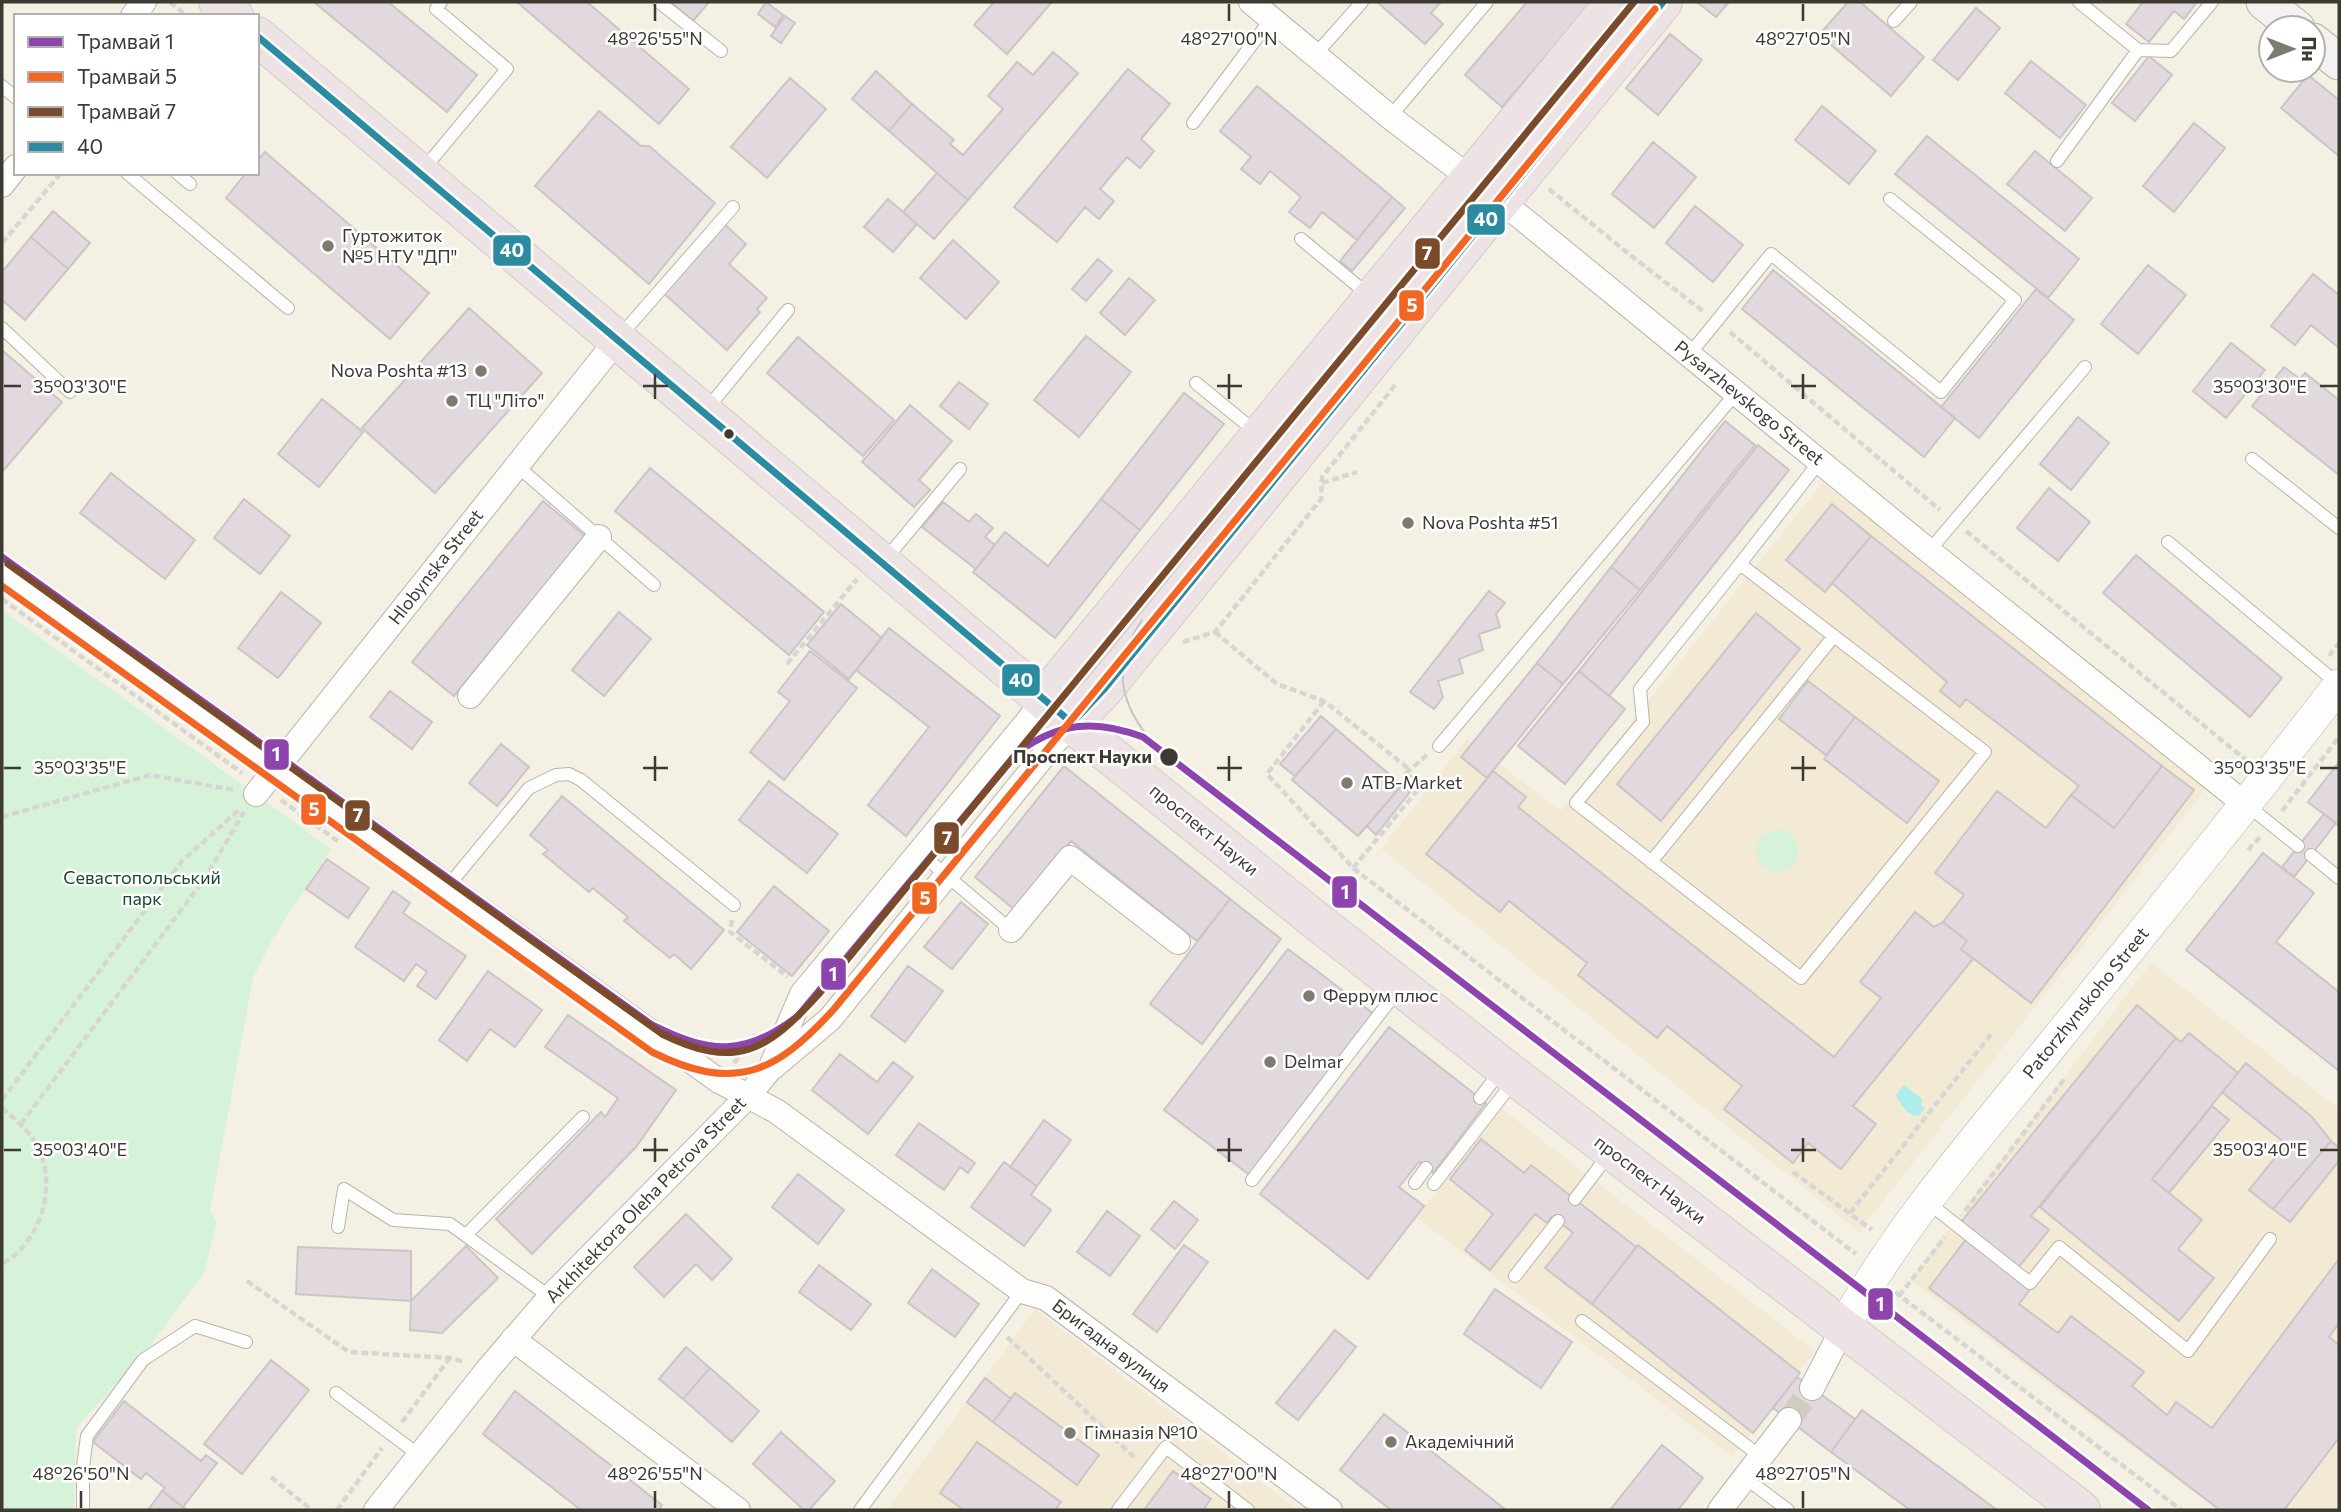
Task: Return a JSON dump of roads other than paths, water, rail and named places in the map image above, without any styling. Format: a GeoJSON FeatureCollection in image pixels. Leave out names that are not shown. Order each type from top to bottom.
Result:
{"type":"FeatureCollection","features":[{"type":"Feature","properties":{"kind":"main road"},"geometry":{"type":"LineString","coordinates":[[218,2],[232,14]]}},
{"type":"Feature","properties":{"kind":"main road","name":"Arkhitektora Oleha Petrova Street"},"geometry":{"type":"LineString","coordinates":[[1044,699],[1615,2]]}},
{"type":"Feature","properties":{"kind":"main road"},"geometry":{"type":"LineString","coordinates":[[1072,723],[1105,688],[1663,2]]}},
{"type":"Feature","properties":{"kind":"main road"},"geometry":{"type":"LineString","coordinates":[[2264,2],[2279,14]]}},
{"type":"Feature","properties":{"kind":"main road","name":"проспект Науки"},"geometry":{"type":"LineString","coordinates":[[259,38],[1072,723],[1400,987],[2081,1510]]}},
{"type":"Feature","properties":{"kind":"street","name":"Pysarzhevskogo Street"},"geometry":{"type":"LineString","coordinates":[[1251,2],[1390,117],[1470,176],[1929,551],[2246,805]]}},
{"type":"Feature","properties":{"kind":"street"},"geometry":{"type":"LineString","coordinates":[[2,185],[14,170]]}},
{"type":"Feature","properties":{"kind":"street","name":"Hlobynska Street"},"geometry":{"type":"LineString","coordinates":[[256,794],[617,340]]}},
{"type":"Feature","properties":{"kind":"street"},"geometry":{"type":"LineString","coordinates":[[470,696],[599,537]]}},
{"type":"Feature","properties":{"kind":"street","name":"Бригадна вулиця"},"geometry":{"type":"LineString","coordinates":[[2,566],[719,1081],[776,1111],[1022,1291],[1046,1298],[1330,1510]]}},
{"type":"Feature","properties":{"kind":"street","name":"Patorzhynskoho Street"},"geometry":{"type":"LineString","coordinates":[[1843,1328],[1870,1267],[2246,805],[2339,685]]}},
{"type":"Feature","properties":{"kind":"street","name":"Arkhitektora Oleha Petrova Street"},"geometry":{"type":"LineString","coordinates":[[376,1510],[489,1368],[550,1297],[748,1096],[770,1069],[802,995],[1044,699]]}},
{"type":"Feature","properties":{"kind":"street"},"geometry":{"type":"LineString","coordinates":[[770,1069],[830,1019],[1072,723]]}},
{"type":"Feature","properties":{"kind":"street"},"geometry":{"type":"LineString","coordinates":[[1011,930],[1070,858],[1178,942]]}},
{"type":"Feature","properties":{"kind":"street"},"geometry":{"type":"LineString","coordinates":[[1812,1388],[1843,1328]]}},
{"type":"Feature","properties":{"kind":"street"},"geometry":{"type":"LineString","coordinates":[[513,1339],[738,1510]]}},
{"type":"Feature","properties":{"kind":"street"},"geometry":{"type":"LineString","coordinates":[[1720,1510],[1789,1420]]}},
{"type":"Feature","properties":{"kind":"lane"},"geometry":{"type":"LineString","coordinates":[[419,174],[507,69],[436,9],[441,2]]}},
{"type":"Feature","properties":{"kind":"lane"},"geometry":{"type":"LineString","coordinates":[[659,2],[721,51]]}},
{"type":"Feature","properties":{"kind":"lane"},"geometry":{"type":"LineString","coordinates":[[1315,55],[1362,2]]}},
{"type":"Feature","properties":{"kind":"lane"},"geometry":{"type":"LineString","coordinates":[[1390,117],[1487,2]]}},
{"type":"Feature","properties":{"kind":"lane"},"geometry":{"type":"LineString","coordinates":[[1894,21],[1911,2]]}},
{"type":"Feature","properties":{"kind":"lane"},"geometry":{"type":"LineString","coordinates":[[2079,2],[2138,50],[2172,51],[2212,2]]}},
{"type":"Feature","properties":{"kind":"lane"},"geometry":{"type":"LineString","coordinates":[[1193,123],[1271,19]]}},
{"type":"Feature","properties":{"kind":"lane"},"geometry":{"type":"LineString","coordinates":[[2057,161],[2138,50]]}},
{"type":"Feature","properties":{"kind":"lane"},"geometry":{"type":"LineString","coordinates":[[129,175],[288,308]]}},
{"type":"Feature","properties":{"kind":"lane"},"geometry":{"type":"LineString","coordinates":[[179,175],[190,184]]}},
{"type":"Feature","properties":{"kind":"lane"},"geometry":{"type":"LineString","coordinates":[[1689,355],[1772,254],[1941,392],[2015,300],[1890,199]]}},
{"type":"Feature","properties":{"kind":"lane"},"geometry":{"type":"LineString","coordinates":[[617,340],[733,207]]}},
{"type":"Feature","properties":{"kind":"lane"},"geometry":{"type":"LineString","coordinates":[[1301,239],[1372,298]]}},
{"type":"Feature","properties":{"kind":"lane"},"geometry":{"type":"LineString","coordinates":[[703,413],[788,310]]}},
{"type":"Feature","properties":{"kind":"lane"},"geometry":{"type":"LineString","coordinates":[[2,328],[70,392]]}},
{"type":"Feature","properties":{"kind":"lane"},"geometry":{"type":"LineString","coordinates":[[1929,551],[2085,367]]}},
{"type":"Feature","properties":{"kind":"lane"},"geometry":{"type":"LineString","coordinates":[[1196,383],[1259,435]]}},
{"type":"Feature","properties":{"kind":"lane"},"geometry":{"type":"LineString","coordinates":[[1439,746],[1735,393]]}},
{"type":"Feature","properties":{"kind":"lane"},"geometry":{"type":"LineString","coordinates":[[2252,459],[2339,528]]}},
{"type":"Feature","properties":{"kind":"lane"},"geometry":{"type":"LineString","coordinates":[[1741,564],[1985,752],[1801,978],[1576,803],[1643,722],[1640,689],[1820,461]]}},
{"type":"Feature","properties":{"kind":"lane"},"geometry":{"type":"LineString","coordinates":[[516,465],[654,585]]}},
{"type":"Feature","properties":{"kind":"lane"},"geometry":{"type":"LineString","coordinates":[[878,560],[960,469]]}},
{"type":"Feature","properties":{"kind":"lane"},"geometry":{"type":"LineString","coordinates":[[2168,542],[2339,685]]}},
{"type":"Feature","properties":{"kind":"lane"},"geometry":{"type":"LineString","coordinates":[[1651,862],[1834,636]]}},
{"type":"Feature","properties":{"kind":"lane"},"geometry":{"type":"LineString","coordinates":[[448,886],[528,788],[556,775],[569,774],[581,780],[734,905]]}},
{"type":"Feature","properties":{"kind":"lane"},"geometry":{"type":"LineString","coordinates":[[2246,805],[2298,846]]}},
{"type":"Feature","properties":{"kind":"lane"},"geometry":{"type":"LineString","coordinates":[[920,853],[1011,930]]}},
{"type":"Feature","properties":{"kind":"lane"},"geometry":{"type":"LineString","coordinates":[[2311,855],[2339,878]]}},
{"type":"Feature","properties":{"kind":"lane"},"geometry":{"type":"LineString","coordinates":[[1252,1180],[1400,987]]}},
{"type":"Feature","properties":{"kind":"lane"},"geometry":{"type":"LineString","coordinates":[[1480,1098],[1510,1072]]}},
{"type":"Feature","properties":{"kind":"lane"},"geometry":{"type":"LineString","coordinates":[[1434,1184],[1510,1072]]}},
{"type":"Feature","properties":{"kind":"lane"},"geometry":{"type":"LineString","coordinates":[[466,1235],[583,1117]]}},
{"type":"Feature","properties":{"kind":"lane"},"geometry":{"type":"LineString","coordinates":[[1575,1199],[1612,1151]]}},
{"type":"Feature","properties":{"kind":"lane"},"geometry":{"type":"LineString","coordinates":[[1415,1183],[1426,1168]]}},
{"type":"Feature","properties":{"kind":"lane"},"geometry":{"type":"LineString","coordinates":[[338,1227],[344,1189],[393,1220],[450,1224],[550,1297]]}},
{"type":"Feature","properties":{"kind":"lane"},"geometry":{"type":"LineString","coordinates":[[1926,1200],[2030,1283],[2059,1247],[2188,1351],[2270,1239]]}},
{"type":"Feature","properties":{"kind":"lane"},"geometry":{"type":"LineString","coordinates":[[1515,1276],[1558,1221]]}},
{"type":"Feature","properties":{"kind":"lane"},"geometry":{"type":"LineString","coordinates":[[860,1510],[1022,1291]]}},
{"type":"Feature","properties":{"kind":"lane"},"geometry":{"type":"LineString","coordinates":[[1582,1321],[1760,1456]]}},
{"type":"Feature","properties":{"kind":"lane"},"geometry":{"type":"LineString","coordinates":[[83,1510],[83,1467],[87,1436],[143,1360],[195,1326],[246,1342]]}},
{"type":"Feature","properties":{"kind":"lane"},"geometry":{"type":"LineString","coordinates":[[336,1393],[419,1455]]}},
{"type":"Feature","properties":{"kind":"lane"},"geometry":{"type":"LineString","coordinates":[[1118,1510],[1166,1447],[1248,1510]]}},
{"type":"Feature","properties":{"kind":"lane"},"geometry":{"type":"LineString","coordinates":[[1744,1477],[1788,1510]]}},
{"type":"Feature","properties":{"kind":"water"},"geometry":{"type":"Polygon","coordinates":[[[1904,1085],[1922,1099],[1921,1105],[1925,1108],[1919,1116],[1908,1112],[1896,1095],[1904,1085]]]}},
{"type":"Feature","properties":{"kind":"tunnel"},"geometry":{"type":"LineString","coordinates":[[1789,1420],[1812,1388]]}},
{"type":"Feature","properties":{"kind":"tram line","name":"7"},"geometry":{"type":"LineString","coordinates":[[8,564],[662,1034],[710,1051],[730,1053],[748,1049],[765,1042],[782,1030],[818,995],[1634,2]]}},
{"type":"Feature","properties":{"kind":"tram line","name":"5"},"geometry":{"type":"LineString","coordinates":[[2,586],[652,1052],[681,1065],[707,1072],[730,1074],[752,1070],[772,1062],[792,1049],[834,1009],[1655,9]]}},
{"type":"Feature","properties":{"kind":"tram line","name":"1"},"geometry":{"type":"LineString","coordinates":[[2,557],[652,1025],[692,1042],[710,1046],[744,1045],[761,1039],[798,1016],[1018,752],[1048,734],[1078,726],[1109,728],[1143,737],[2148,1510]]}},
{"type":"Feature","properties":{"kind":"tram line"},"geometry":{"type":"LineString","coordinates":[[1142,620],[1126,653],[1123,685],[1133,715],[1155,745]]}},
{"type":"Feature","properties":{"kind":"place","name":"Гуртожиток №5 НТУ \"ДП\""},"geometry":{"type":"Point","coordinates":[328,246]}},
{"type":"Feature","properties":{"kind":"place","name":"Nova Poshta #13"},"geometry":{"type":"Point","coordinates":[481,371]}},
{"type":"Feature","properties":{"kind":"place","name":"ТЦ \"Літо\""},"geometry":{"type":"Point","coordinates":[452,401]}},
{"type":"Feature","properties":{"kind":"place","name":"Nova Poshta #51"},"geometry":{"type":"Point","coordinates":[1408,523]}},
{"type":"Feature","properties":{"kind":"place","name":"Проспект Науки"},"geometry":{"type":"Point","coordinates":[1169,757]}},
{"type":"Feature","properties":{"kind":"place","name":"ATB-Market"},"geometry":{"type":"Point","coordinates":[1347,783]}},
{"type":"Feature","properties":{"kind":"place","name":"Феррум плюс"},"geometry":{"type":"Point","coordinates":[1309,996]}},
{"type":"Feature","properties":{"kind":"place","name":"Delmar"},"geometry":{"type":"Point","coordinates":[1270,1062]}},
{"type":"Feature","properties":{"kind":"place","name":"Гімназія №10"},"geometry":{"type":"Point","coordinates":[1070,1433]}},
{"type":"Feature","properties":{"kind":"place","name":"Академічний"},"geometry":{"type":"Point","coordinates":[1391,1442]}},
{"type":"Feature","properties":{"kind":"park label","name":"Севастопольський парк"},"geometry":{"type":"Point","coordinates":[142,888]}}]}
